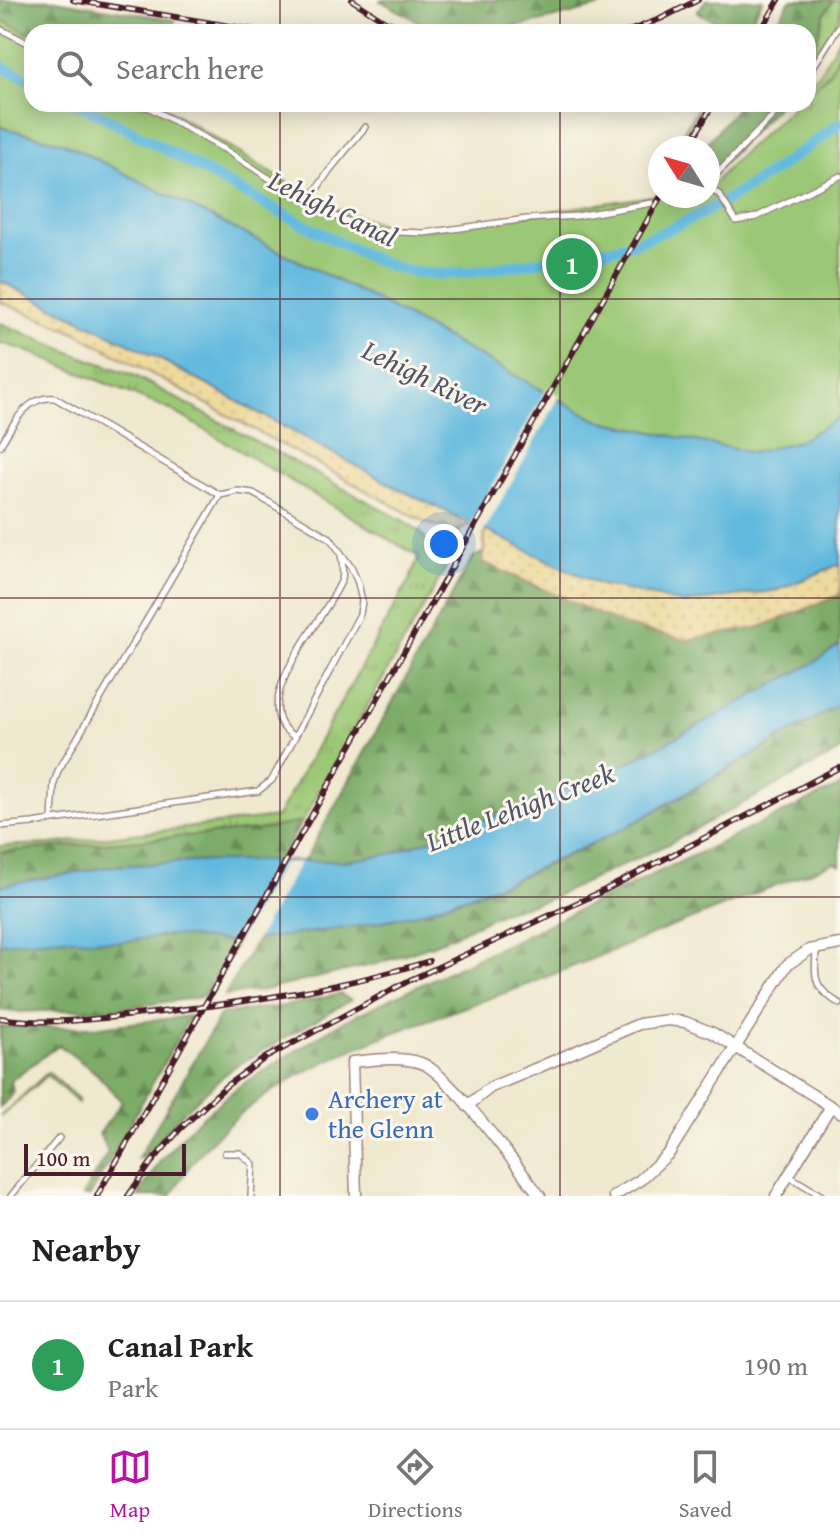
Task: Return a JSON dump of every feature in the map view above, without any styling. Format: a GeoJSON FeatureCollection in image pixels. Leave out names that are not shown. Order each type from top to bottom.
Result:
{"type":"FeatureCollection","features":[{"type":"Feature","properties":{"kind":"street"},"geometry":{"type":"LineString","coordinates":[[614,1196],[640,1180],[669,1153],[778,975],[796,957],[816,947],[840,944]]}},
{"type":"Feature","properties":{"kind":"street"},"geometry":{"type":"LineString","coordinates":[[467,1106],[491,1087],[639,1024],[668,1020],[700,1026],[835,1109],[776,1196]]}},
{"type":"Feature","properties":{"kind":"street"},"geometry":{"type":"LineString","coordinates":[[356,1196],[352,1062],[371,1060],[423,1063],[440,1074],[540,1196]]}},
{"type":"Feature","properties":{"kind":"lane"},"geometry":{"type":"LineString","coordinates":[[816,62],[840,25]]}},
{"type":"Feature","properties":{"kind":"lane"},"geometry":{"type":"LineString","coordinates":[[0,29],[24,41]]}},
{"type":"Feature","properties":{"kind":"lane"},"geometry":{"type":"LineString","coordinates":[[157,112],[224,149],[308,202],[334,216],[375,231],[424,233],[527,219],[577,216],[648,204]]}},
{"type":"Feature","properties":{"kind":"lane"},"geometry":{"type":"LineString","coordinates":[[720,173],[777,112]]}},
{"type":"Feature","properties":{"kind":"lane"},"geometry":{"type":"LineString","coordinates":[[308,202],[365,127]]}},
{"type":"Feature","properties":{"kind":"lane"},"geometry":{"type":"LineString","coordinates":[[720,196],[736,221],[756,217],[840,176]]}},
{"type":"Feature","properties":{"kind":"lane"},"geometry":{"type":"LineString","coordinates":[[0,446],[32,401],[43,396],[55,398],[220,495],[238,491],[253,493],[330,538],[358,583],[362,601],[360,614],[272,780],[258,791],[0,826]]}},
{"type":"Feature","properties":{"kind":"lane"},"geometry":{"type":"LineString","coordinates":[[52,819],[54,783],[58,771],[220,495]]}},
{"type":"Feature","properties":{"kind":"lane"},"geometry":{"type":"LineString","coordinates":[[295,737],[284,731],[280,724],[278,696],[287,672],[341,580],[341,553]]}},
{"type":"Feature","properties":{"kind":"lane"},"geometry":{"type":"LineString","coordinates":[[816,947],[817,986],[822,993],[840,1004]]}},
{"type":"Feature","properties":{"kind":"lane"},"geometry":{"type":"LineString","coordinates":[[11,1196],[59,1138]]}},
{"type":"Feature","properties":{"kind":"lane"},"geometry":{"type":"LineString","coordinates":[[225,1153],[240,1153],[253,1164],[251,1196]]}},
{"type":"Feature","properties":{"kind":"lane"},"geometry":{"type":"LineString","coordinates":[[789,1175],[822,1196]]}},
{"type":"Feature","properties":{"kind":"green space"},"geometry":{"type":"Polygon","coordinates":[[[0,0],[54,0],[175,20],[174,24],[24,24],[24,31],[0,20],[0,0]]]}},
{"type":"Feature","properties":{"kind":"green space"},"geometry":{"type":"Polygon","coordinates":[[[379,0],[623,0],[530,24],[423,24],[379,0]]]}},
{"type":"Feature","properties":{"kind":"green space"},"geometry":{"type":"Polygon","coordinates":[[[706,0],[763,0],[750,24],[720,24],[697,12],[706,0]]]}},
{"type":"Feature","properties":{"kind":"green space"},"geometry":{"type":"Polygon","coordinates":[[[790,0],[833,0],[824,15],[816,41],[816,24],[776,24],[790,0]]]}},
{"type":"Feature","properties":{"kind":"green space"},"geometry":{"type":"Polygon","coordinates":[[[833,0],[840,0],[840,16],[816,54],[816,43],[824,15],[833,0]]]}},
{"type":"Feature","properties":{"kind":"green space"},"geometry":{"type":"Polygon","coordinates":[[[0,20],[24,31],[24,112],[172,112],[324,205],[388,226],[428,229],[648,197],[648,208],[720,208],[720,176],[787,112],[816,112],[816,86],[827,76],[840,55],[840,417],[799,441],[752,453],[597,420],[374,299],[64,143],[0,127],[0,20]]]}},
{"type":"Feature","properties":{"kind":"green space"},"geometry":{"type":"Polygon","coordinates":[[[840,36],[835,62],[816,86],[840,36]]]}},
{"type":"Feature","properties":{"kind":"green space"},"geometry":{"type":"Polygon","coordinates":[[[694,112],[700,112],[687,136],[681,136],[694,112]]]}},
{"type":"Feature","properties":{"kind":"green space"},"geometry":{"type":"Polygon","coordinates":[[[733,112],[772,112],[721,166],[720,136],[713,136],[733,112]]]}},
{"type":"Feature","properties":{"kind":"green space"},"geometry":{"type":"Polygon","coordinates":[[[0,323],[133,375],[406,522],[420,532],[430,546],[440,547],[458,531],[462,539],[302,822],[258,830],[0,852],[0,846],[50,844],[277,817],[410,579],[419,557],[173,411],[22,349],[0,343],[0,323]]]}},
{"type":"Feature","properties":{"kind":"green space"},"geometry":{"type":"Polygon","coordinates":[[[485,552],[484,562],[538,588],[760,627],[840,595],[840,645],[812,664],[634,760],[538,801],[390,854],[346,861],[300,862],[306,858],[473,557],[485,552]]]}},
{"type":"Feature","properties":{"kind":"green space"},"geometry":{"type":"Polygon","coordinates":[[[840,704],[840,751],[668,844],[547,900],[505,911],[435,944],[376,964],[260,991],[225,995],[257,939],[394,919],[469,897],[525,875],[633,823],[840,704]]]}},
{"type":"Feature","properties":{"kind":"green space"},"geometry":{"type":"Polygon","coordinates":[[[840,786],[840,865],[834,862],[331,1059],[283,1085],[239,1115],[201,1152],[171,1196],[138,1196],[160,1161],[193,1125],[239,1086],[342,1022],[840,786]]]}},
{"type":"Feature","properties":{"kind":"green space"},"geometry":{"type":"Polygon","coordinates":[[[302,822],[284,853],[282,863],[210,861],[114,866],[0,886],[0,852],[258,830],[302,822]]]}},
{"type":"Feature","properties":{"kind":"green space"},"geometry":{"type":"Polygon","coordinates":[[[168,935],[237,942],[207,996],[124,1008],[0,1010],[0,943],[65,938],[120,942],[168,935]]]}},
{"type":"Feature","properties":{"kind":"green space"},"geometry":{"type":"Polygon","coordinates":[[[340,994],[351,1000],[232,1068],[183,1112],[147,1154],[138,1158],[221,1014],[284,1006],[340,994]]]}},
{"type":"Feature","properties":{"kind":"green space"},"geometry":{"type":"Polygon","coordinates":[[[190,1016],[90,1196],[82,1196],[108,1152],[99,1134],[122,1102],[97,1074],[59,1045],[11,1080],[13,1094],[0,1107],[0,1027],[99,1027],[190,1016]]]}},
{"type":"Feature","properties":{"kind":"green space"},"geometry":{"type":"Polygon","coordinates":[[[48,1072],[78,1099],[78,1103],[47,1075],[0,1117],[48,1072]]]}},
{"type":"Feature","properties":{"kind":"sand"},"geometry":{"type":"Polygon","coordinates":[[[0,281],[143,350],[401,490],[472,523],[458,531],[426,523],[71,330],[0,302],[0,281]]]}},
{"type":"Feature","properties":{"kind":"sand"},"geometry":{"type":"Polygon","coordinates":[[[485,530],[598,584],[684,603],[778,590],[840,564],[840,595],[760,627],[686,640],[623,625],[483,562],[485,530]]]}},
{"type":"Feature","properties":{"kind":"water","name":"Lehigh River"},"geometry":{"type":"Polygon","coordinates":[[[0,127],[64,143],[374,299],[597,420],[752,453],[799,441],[840,417],[840,564],[778,590],[684,603],[598,584],[401,490],[143,350],[0,281],[0,127]]]}},
{"type":"Feature","properties":{"kind":"water"},"geometry":{"type":"Polygon","coordinates":[[[840,645],[840,704],[623,829],[510,881],[415,914],[359,926],[237,942],[168,935],[120,942],[65,938],[0,943],[0,886],[114,866],[210,861],[346,861],[390,854],[538,801],[634,760],[812,664],[840,645]]]}},
{"type":"Feature","properties":{"kind":"pier"},"geometry":{"type":"Polygon","coordinates":[[[547,388],[560,396],[483,533],[470,526],[547,388]]]}},
{"type":"Feature","properties":{"kind":"pier"},"geometry":{"type":"Polygon","coordinates":[[[300,862],[254,944],[235,946],[282,863],[300,862]]]}},
{"type":"Feature","properties":{"kind":"waterway","name":"Lehigh Canal"},"geometry":{"type":"LineString","coordinates":[[0,66],[24,77]]}},
{"type":"Feature","properties":{"kind":"waterway","name":"Lehigh Canal"},"geometry":{"type":"LineString","coordinates":[[94,112],[363,254],[412,272],[442,274],[577,255],[636,242],[717,205],[768,174],[840,123]]}},
{"type":"Feature","properties":{"kind":"railway"},"geometry":{"type":"LineString","coordinates":[[73,0],[218,24]]}},
{"type":"Feature","properties":{"kind":"railway"},"geometry":{"type":"LineString","coordinates":[[352,0],[394,24]]}},
{"type":"Feature","properties":{"kind":"railway"},"geometry":{"type":"LineString","coordinates":[[647,24],[698,0]]}},
{"type":"Feature","properties":{"kind":"railway"},"geometry":{"type":"LineString","coordinates":[[765,24],[779,0]]}},
{"type":"Feature","properties":{"kind":"railway"},"geometry":{"type":"LineString","coordinates":[[695,136],[708,112]]}},
{"type":"Feature","properties":{"kind":"railway"},"geometry":{"type":"LineString","coordinates":[[97,1196],[654,208]]}},
{"type":"Feature","properties":{"kind":"railway"},"geometry":{"type":"LineString","coordinates":[[128,1196],[180,1129],[226,1086],[265,1058],[410,980],[605,890],[840,767]]}},
{"type":"Feature","properties":{"kind":"railway"},"geometry":{"type":"LineString","coordinates":[[0,1018],[76,1020],[223,1004],[327,987],[429,961]]}},
{"type":"Feature","properties":{"kind":"place","name":"Canal Park"},"geometry":{"type":"Point","coordinates":[572,264]}},
{"type":"Feature","properties":{"kind":"place","name":"Archery at the Glenn"},"geometry":{"type":"Point","coordinates":[312,1114]}},
{"type":"Feature","properties":{"kind":"water label","name":"Little Lehigh Creek"},"geometry":{"type":"Point","coordinates":[520,807]}}]}
